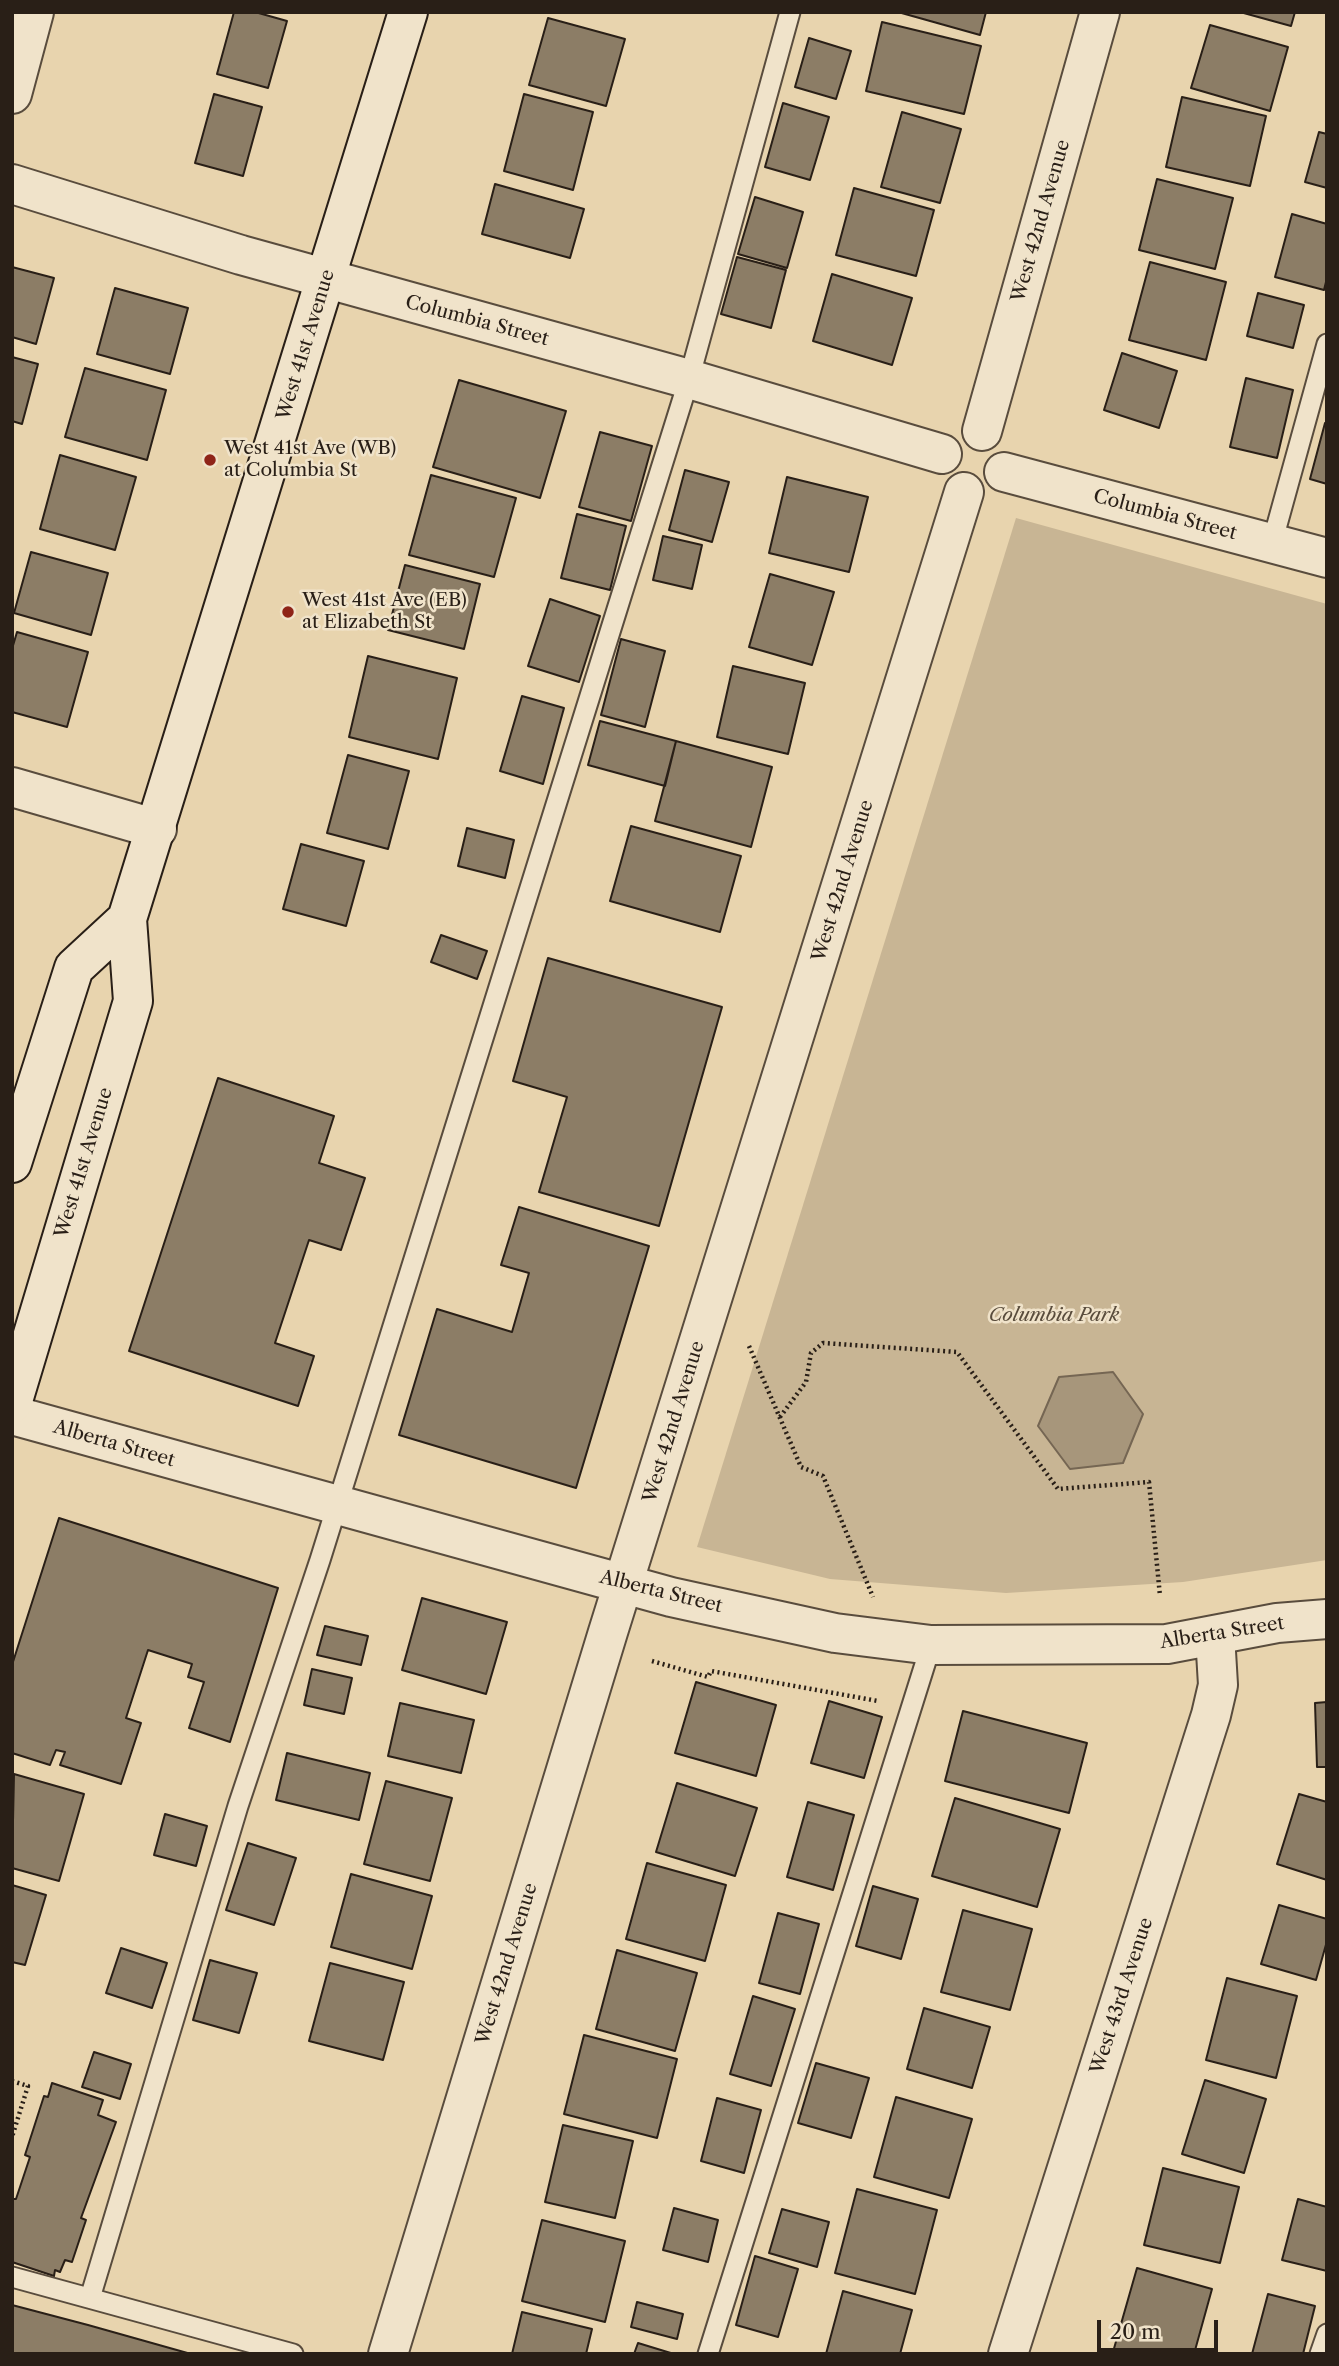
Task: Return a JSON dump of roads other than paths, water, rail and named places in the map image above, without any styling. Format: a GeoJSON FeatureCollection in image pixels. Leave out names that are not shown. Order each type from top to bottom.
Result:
{"type":"FeatureCollection","features":[{"type":"Feature","properties":{"kind":"street"},"geometry":{"type":"LineString","coordinates":[[12,94],[34,12]]}},
{"type":"Feature","properties":{"kind":"street","name":"West 41st Avenue"},"geometry":{"type":"LineString","coordinates":[[12,1404],[133,1002],[127,919],[408,12]]}},
{"type":"Feature","properties":{"kind":"street","name":"West 42nd Avenue"},"geometry":{"type":"LineString","coordinates":[[982,431],[1100,12]]}},
{"type":"Feature","properties":{"kind":"street","name":"Columbia Street"},"geometry":{"type":"LineString","coordinates":[[12,184],[326,279],[688,379],[942,454]]}},
{"type":"Feature","properties":{"kind":"street"},"geometry":{"type":"LineString","coordinates":[[962,431],[982,431],[999,442],[1003,451],[1004,472],[992,487],[974,493],[964,492],[948,481],[944,473],[942,454],[953,437],[962,431]]}},
{"type":"Feature","properties":{"kind":"street","name":"Columbia Street"},"geometry":{"type":"LineString","coordinates":[[1004,472],[1327,558]]}},
{"type":"Feature","properties":{"kind":"street","name":"West 42nd Avenue"},"geometry":{"type":"LineString","coordinates":[[388,2354],[623,1584],[964,492]]}},
{"type":"Feature","properties":{"kind":"street"},"geometry":{"type":"LineString","coordinates":[[12,787],[156,829]]}},
{"type":"Feature","properties":{"kind":"street","name":"West 41st Avenue"},"geometry":{"type":"LineString","coordinates":[[12,1163],[74,968],[127,919]]}},
{"type":"Feature","properties":{"kind":"street","name":"Alberta Street"},"geometry":{"type":"LineString","coordinates":[[12,1415],[623,1584],[835,1633],[931,1645],[1167,1644],[1277,1623],[1327,1619]]}},
{"type":"Feature","properties":{"kind":"street","name":"West 43rd Avenue"},"geometry":{"type":"LineString","coordinates":[[1008,2354],[1211,1716],[1218,1685],[1215,1635]]}},
{"type":"Feature","properties":{"kind":"lane"},"geometry":{"type":"LineString","coordinates":[[90,2298],[238,1806],[337,1507],[688,379],[790,12]]}},
{"type":"Feature","properties":{"kind":"lane"},"geometry":{"type":"LineString","coordinates":[[1272,543],[1327,344]]}},
{"type":"Feature","properties":{"kind":"lane"},"geometry":{"type":"LineString","coordinates":[[708,2354],[931,1645]]}},
{"type":"Feature","properties":{"kind":"lane"},"geometry":{"type":"LineString","coordinates":[[12,2277],[293,2354]]}},
{"type":"Feature","properties":{"kind":"lane"},"geometry":{"type":"LineString","coordinates":[[1320,2354],[1327,2334]]}},
{"type":"Feature","properties":{"kind":"place","name":"West 41st Ave (WB) at Columbia St"},"geometry":{"type":"Point","coordinates":[210,460]}},
{"type":"Feature","properties":{"kind":"place","name":"West 41st Ave (EB) at Elizabeth St"},"geometry":{"type":"Point","coordinates":[288,612]}},
{"type":"Feature","properties":{"kind":"park label","name":"Columbia Park"},"geometry":{"type":"Point","coordinates":[1054,1316]}}]}
